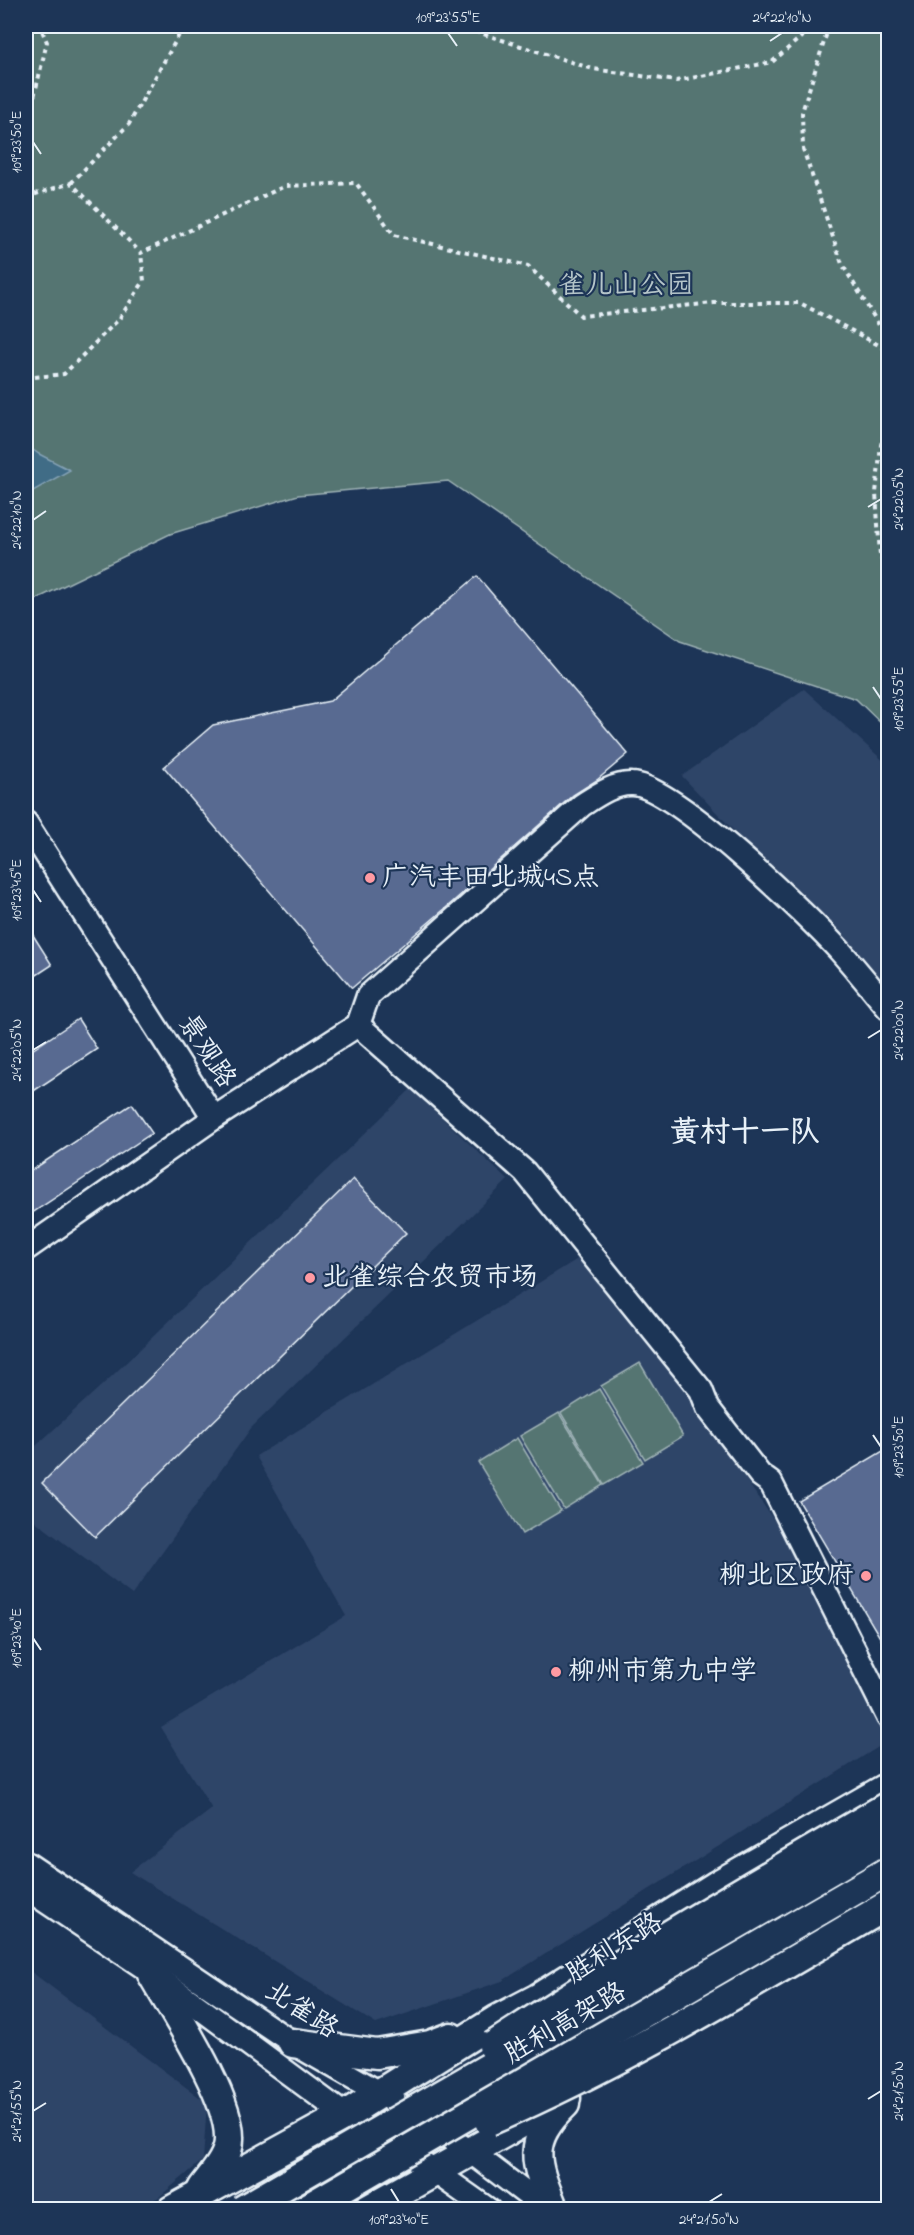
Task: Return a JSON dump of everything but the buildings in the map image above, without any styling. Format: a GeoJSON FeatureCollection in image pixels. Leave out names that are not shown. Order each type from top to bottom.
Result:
{"type":"FeatureCollection","features":[{"type":"Feature","properties":{"kind":"main road","name":"胜利东路"},"geometry":{"type":"LineString","coordinates":[[172,2210],[199,2193],[345,2115],[498,2019],[538,1998],[717,1885],[888,1787]]}},
{"type":"Feature","properties":{"kind":"main road"},"geometry":{"type":"LineString","coordinates":[[348,2149],[443,2079],[564,1999],[717,1905],[888,1806]]}},
{"type":"Feature","properties":{"kind":"main road","name":"胜利高架路"},"geometry":{"type":"LineString","coordinates":[[242,2210],[888,1837]]}},
{"type":"Feature","properties":{"kind":"main road","name":"胜利高架路"},"geometry":{"type":"LineString","coordinates":[[304,2210],[888,1871]]}},
{"type":"Feature","properties":{"kind":"main road"},"geometry":{"type":"LineString","coordinates":[[366,2174],[544,2098],[631,2053],[888,1905]]}},
{"type":"Feature","properties":{"kind":"main road"},"geometry":{"type":"LineString","coordinates":[[367,2210],[888,1919]]}},
{"type":"Feature","properties":{"kind":"main road"},"geometry":{"type":"LineString","coordinates":[[151,1972],[202,2061],[222,2106],[230,2138],[224,2160],[199,2193]]}},
{"type":"Feature","properties":{"kind":"main road"},"geometry":{"type":"LineString","coordinates":[[293,2043],[377,2054],[430,2045],[498,2019]]}},
{"type":"Feature","properties":{"kind":"main road"},"geometry":{"type":"LineString","coordinates":[[554,2210],[538,2172],[536,2153],[550,2119],[580,2089]]}},
{"type":"Feature","properties":{"kind":"street"},"geometry":{"type":"LineString","coordinates":[[214,1118],[358,1025],[368,996],[582,805],[607,790],[633,783],[671,801],[703,824],[768,880],[840,951],[888,1008]]}},
{"type":"Feature","properties":{"kind":"street","name":"景观路"},"geometry":{"type":"LineString","coordinates":[[26,823],[214,1118],[26,1249]]}},
{"type":"Feature","properties":{"kind":"street"},"geometry":{"type":"LineString","coordinates":[[358,1025],[525,1172],[701,1390],[708,1408],[760,1475],[771,1483],[888,1717]]}},
{"type":"Feature","properties":{"kind":"street","name":"北雀路"},"geometry":{"type":"LineString","coordinates":[[26,1863],[293,2043],[380,2093],[471,2152],[544,2210]]}},
{"type":"Feature","properties":{"kind":"street","name":"北雀路"},"geometry":{"type":"LineString","coordinates":[[26,1887],[151,1972],[345,2115],[434,2171],[489,2210]]}},
{"type":"Feature","properties":{"kind":"path"},"geometry":{"type":"LineString","coordinates":[[26,132],[47,42],[40,26]]}},
{"type":"Feature","properties":{"kind":"path"},"geometry":{"type":"LineString","coordinates":[[26,197],[71,183],[129,124],[184,26]]}},
{"type":"Feature","properties":{"kind":"path"},"geometry":{"type":"LineString","coordinates":[[458,26],[593,69],[676,81],[772,62],[814,26]]}},
{"type":"Feature","properties":{"kind":"path"},"geometry":{"type":"LineString","coordinates":[[829,26],[801,112],[803,149],[842,264],[888,340]]}},
{"type":"Feature","properties":{"kind":"path"},"geometry":{"type":"LineString","coordinates":[[26,378],[64,374],[119,319],[144,281],[141,253],[71,183]]}},
{"type":"Feature","properties":{"kind":"path"},"geometry":{"type":"LineString","coordinates":[[141,253],[285,186],[356,183],[394,235],[528,266],[581,316],[714,303],[800,303],[888,350]]}},
{"type":"Feature","properties":{"kind":"path"},"geometry":{"type":"LineString","coordinates":[[888,416],[881,445],[876,493],[880,556],[888,573]]}},
{"type":"Feature","properties":{"kind":"shaded area"},"geometry":{"type":"Polygon","coordinates":[[[26,445],[39,454],[70,470],[26,495],[26,445]]]}},
{"type":"Feature","properties":{"kind":"shaded area"},"geometry":{"type":"Polygon","coordinates":[[[804,689],[888,765],[888,999],[868,972],[682,776],[804,689]]]}},
{"type":"Feature","properties":{"kind":"shaded area","name":"北雀综合农贸市场"},"geometry":{"type":"Polygon","coordinates":[[[411,1089],[508,1180],[251,1428],[132,1595],[26,1514],[26,1455],[112,1376],[411,1089]]]}},
{"type":"Feature","properties":{"kind":"shaded area","name":"柳州市第九中学"},"geometry":{"type":"Polygon","coordinates":[[[589,1252],[813,1577],[888,1733],[888,1741],[502,1981],[376,2024],[130,1872],[212,1809],[161,1727],[346,1616],[256,1456],[589,1252]]]}},
{"type":"Feature","properties":{"kind":"shaded area"},"geometry":{"type":"Polygon","coordinates":[[[26,1968],[207,2103],[203,2160],[159,2197],[137,2209],[26,2209],[26,1968]]]}},
{"type":"Feature","properties":{"kind":"green space","name":"雀儿山公园"},"geometry":{"type":"Polygon","coordinates":[[[26,26],[888,26],[888,730],[856,699],[680,641],[448,481],[298,495],[170,534],[26,604],[26,26]]]}},
{"type":"Feature","properties":{"kind":"green space"},"geometry":{"type":"Polygon","coordinates":[[[640,1363],[683,1436],[645,1459],[601,1386],[640,1363]]]}},
{"type":"Feature","properties":{"kind":"green space"},"geometry":{"type":"Polygon","coordinates":[[[599,1389],[643,1462],[604,1485],[561,1413],[599,1389]]]}},
{"type":"Feature","properties":{"kind":"green space"},"geometry":{"type":"Polygon","coordinates":[[[559,1413],[603,1485],[564,1509],[520,1436],[559,1413]]]}},
{"type":"Feature","properties":{"kind":"green space"},"geometry":{"type":"Polygon","coordinates":[[[517,1438],[561,1511],[522,1534],[478,1462],[517,1438]]]}},
{"type":"Feature","properties":{"kind":"place","name":"广汽丰田北城4S点"},"geometry":{"type":"Point","coordinates":[370,878]}},
{"type":"Feature","properties":{"kind":"place","name":"北雀综合农贸市场"},"geometry":{"type":"Point","coordinates":[310,1278]}},
{"type":"Feature","properties":{"kind":"place","name":"柳北区政府"},"geometry":{"type":"Point","coordinates":[866,1576]}},
{"type":"Feature","properties":{"kind":"place","name":"柳州市第九中学"},"geometry":{"type":"Point","coordinates":[556,1672]}},
{"type":"Feature","properties":{"kind":"district","name":"黄村十一队"},"geometry":{"type":"Point","coordinates":[745,1134]}}]}
